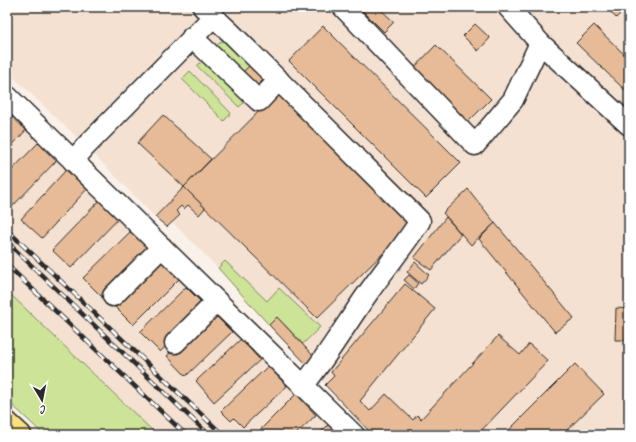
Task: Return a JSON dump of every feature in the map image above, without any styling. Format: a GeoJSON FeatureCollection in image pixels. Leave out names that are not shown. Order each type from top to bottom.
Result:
{"type":"FeatureCollection","features":[{"type":"Feature","properties":{"kind":"main road"},"geometry":{"type":"LineString","coordinates":[[7,423],[20,435]]}},
{"type":"Feature","properties":{"kind":"street"},"geometry":{"type":"LineString","coordinates":[[343,7],[475,145],[513,100],[540,43]]}},
{"type":"Feature","properties":{"kind":"street"},"geometry":{"type":"LineString","coordinates":[[512,8],[540,43],[629,125]]}},
{"type":"Feature","properties":{"kind":"street"},"geometry":{"type":"LineString","coordinates":[[73,161],[192,38],[208,12],[279,80],[420,221],[408,240],[369,292],[314,373],[303,386]]}},
{"type":"Feature","properties":{"kind":"street"},"geometry":{"type":"LineString","coordinates":[[192,38],[259,101],[279,80]]}},
{"type":"Feature","properties":{"kind":"street"},"geometry":{"type":"LineString","coordinates":[[7,96],[354,435]]}},
{"type":"Feature","properties":{"kind":"street"},"geometry":{"type":"LineString","coordinates":[[113,296],[162,247]]}},
{"type":"Feature","properties":{"kind":"street"},"geometry":{"type":"LineString","coordinates":[[175,343],[217,300]]}},
{"type":"Feature","properties":{"kind":"shaded area"},"geometry":{"type":"Polygon","coordinates":[[[7,7],[629,7],[629,435],[373,435],[218,268],[173,223],[167,227],[155,217],[86,146],[7,71],[7,7]]]}},
{"type":"Feature","properties":{"kind":"shaded area"},"geometry":{"type":"Polygon","coordinates":[[[7,108],[345,435],[157,435],[7,291],[7,108]]]}},
{"type":"Feature","properties":{"kind":"green space"},"geometry":{"type":"Polygon","coordinates":[[[226,37],[252,63],[242,73],[215,47],[226,37]]]}},
{"type":"Feature","properties":{"kind":"green space"},"geometry":{"type":"Polygon","coordinates":[[[205,58],[247,100],[239,107],[197,66],[205,58]]]}},
{"type":"Feature","properties":{"kind":"green space"},"geometry":{"type":"Polygon","coordinates":[[[190,71],[231,113],[224,121],[182,79],[190,71]]]}},
{"type":"Feature","properties":{"kind":"green space"},"geometry":{"type":"Polygon","coordinates":[[[225,261],[267,301],[279,288],[320,327],[303,344],[277,317],[269,325],[218,268],[225,261]]]}},
{"type":"Feature","properties":{"kind":"green space"},"geometry":{"type":"Polygon","coordinates":[[[7,291],[157,435],[44,435],[7,400],[7,291]]]}},
{"type":"Feature","properties":{"kind":"building"},"geometry":{"type":"Polygon","coordinates":[[[359,7],[378,7],[394,22],[384,32],[359,7]]]}},
{"type":"Feature","properties":{"kind":"building"},"geometry":{"type":"Polygon","coordinates":[[[606,7],[627,7],[616,18],[606,7]]]}},
{"type":"Feature","properties":{"kind":"building"},"geometry":{"type":"Polygon","coordinates":[[[475,24],[490,38],[478,51],[463,36],[475,24]]]}},
{"type":"Feature","properties":{"kind":"building"},"geometry":{"type":"Polygon","coordinates":[[[594,25],[629,59],[629,94],[576,43],[594,25]]]}},
{"type":"Feature","properties":{"kind":"building"},"geometry":{"type":"Polygon","coordinates":[[[323,26],[461,163],[426,198],[289,61],[323,26]]]}},
{"type":"Feature","properties":{"kind":"building"},"geometry":{"type":"Polygon","coordinates":[[[436,45],[491,99],[467,123],[412,70],[436,45]]]}},
{"type":"Feature","properties":{"kind":"building"},"geometry":{"type":"Polygon","coordinates":[[[252,63],[266,77],[256,87],[242,73],[252,63]]]}},
{"type":"Feature","properties":{"kind":"building"},"geometry":{"type":"Polygon","coordinates":[[[280,90],[412,225],[317,318],[184,187],[280,90]]]}},
{"type":"Feature","properties":{"kind":"building"},"geometry":{"type":"Polygon","coordinates":[[[7,110],[27,129],[7,151],[7,110]]]}},
{"type":"Feature","properties":{"kind":"building"},"geometry":{"type":"Polygon","coordinates":[[[163,115],[211,159],[184,187],[137,143],[163,115]]]}},
{"type":"Feature","properties":{"kind":"building"},"geometry":{"type":"Polygon","coordinates":[[[38,143],[56,161],[9,210],[7,208],[7,175],[38,143]]]}},
{"type":"Feature","properties":{"kind":"building"},"geometry":{"type":"Polygon","coordinates":[[[66,170],[87,189],[42,238],[21,219],[66,170]]]}},
{"type":"Feature","properties":{"kind":"building"},"geometry":{"type":"Polygon","coordinates":[[[184,187],[205,208],[199,215],[188,205],[184,209],[181,206],[176,211],[180,215],[167,227],[155,217],[184,187]]]}},
{"type":"Feature","properties":{"kind":"building"},"geometry":{"type":"Polygon","coordinates":[[[468,189],[495,223],[471,245],[443,213],[468,189]]]}},
{"type":"Feature","properties":{"kind":"building"},"geometry":{"type":"Polygon","coordinates":[[[99,201],[118,219],[71,268],[52,250],[99,201]]]}},
{"type":"Feature","properties":{"kind":"building"},"geometry":{"type":"Polygon","coordinates":[[[446,217],[461,234],[431,270],[414,258],[446,217]]]}},
{"type":"Feature","properties":{"kind":"building"},"geometry":{"type":"Polygon","coordinates":[[[495,223],[574,318],[555,332],[479,239],[495,223]]]}},
{"type":"Feature","properties":{"kind":"building"},"geometry":{"type":"Polygon","coordinates":[[[131,231],[149,249],[102,297],[83,278],[131,231]]]}},
{"type":"Feature","properties":{"kind":"building"},"geometry":{"type":"Polygon","coordinates":[[[161,260],[180,278],[133,325],[115,307],[161,260]]]}},
{"type":"Feature","properties":{"kind":"building"},"geometry":{"type":"Polygon","coordinates":[[[415,262],[429,275],[421,284],[407,272],[415,262]]]}},
{"type":"Feature","properties":{"kind":"building"},"geometry":{"type":"Polygon","coordinates":[[[409,275],[418,283],[414,289],[404,280],[409,275]]]}},
{"type":"Feature","properties":{"kind":"building"},"geometry":{"type":"Polygon","coordinates":[[[405,284],[435,309],[360,401],[370,411],[386,394],[413,420],[417,415],[421,419],[498,336],[520,355],[529,344],[548,361],[477,435],[373,435],[325,385],[334,376],[331,372],[405,284]]]}},
{"type":"Feature","properties":{"kind":"building"},"geometry":{"type":"Polygon","coordinates":[[[186,287],[205,306],[160,352],[140,332],[186,287]]]}},
{"type":"Feature","properties":{"kind":"building"},"geometry":{"type":"Polygon","coordinates":[[[616,308],[629,309],[629,340],[615,340],[616,308]]]}},
{"type":"Feature","properties":{"kind":"building"},"geometry":{"type":"Polygon","coordinates":[[[212,312],[232,332],[186,376],[167,356],[212,312]]]}},
{"type":"Feature","properties":{"kind":"building"},"geometry":{"type":"Polygon","coordinates":[[[277,317],[318,361],[310,368],[269,325],[277,317]]]}},
{"type":"Feature","properties":{"kind":"building"},"geometry":{"type":"Polygon","coordinates":[[[241,339],[260,360],[214,402],[196,381],[241,339]]]}},
{"type":"Feature","properties":{"kind":"building"},"geometry":{"type":"Polygon","coordinates":[[[575,364],[604,394],[562,435],[504,435],[575,364]]]}},
{"type":"Feature","properties":{"kind":"building"},"geometry":{"type":"Polygon","coordinates":[[[268,366],[287,386],[243,427],[234,418],[231,421],[221,411],[268,366]]]}},
{"type":"Feature","properties":{"kind":"building"},"geometry":{"type":"Polygon","coordinates":[[[296,394],[316,415],[295,435],[261,435],[258,432],[296,394]]]}},
{"type":"Feature","properties":{"kind":"building"},"geometry":{"type":"Polygon","coordinates":[[[328,425],[338,435],[318,435],[328,425]]]}},
{"type":"Feature","properties":{"kind":"railway"},"geometry":{"type":"LineString","coordinates":[[7,230],[223,435]]}},
{"type":"Feature","properties":{"kind":"railway"},"geometry":{"type":"LineString","coordinates":[[7,242],[209,435]]}},
{"type":"Feature","properties":{"kind":"railway"},"geometry":{"type":"LineString","coordinates":[[7,265],[186,435]]}}]}
